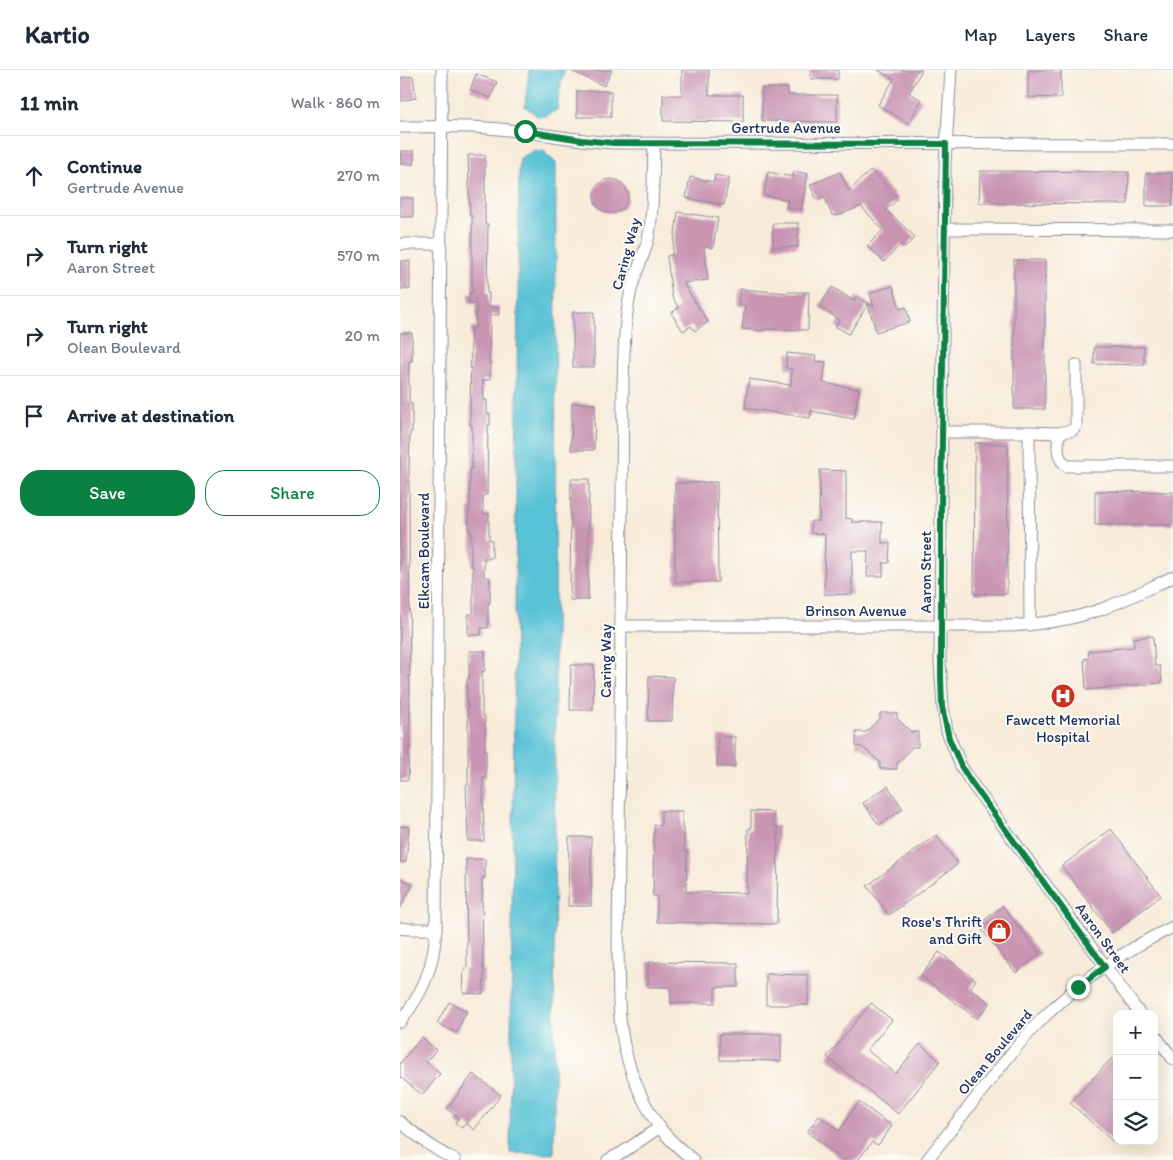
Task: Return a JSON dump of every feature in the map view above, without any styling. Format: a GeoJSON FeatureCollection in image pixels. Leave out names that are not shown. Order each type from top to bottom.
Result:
{"type":"FeatureCollection","features":[{"type":"Feature","properties":{"kind":"street","name":"Elkcam Boulevard"},"geometry":{"type":"LineString","coordinates":[[400,1022],[417,999],[429,973],[434,952],[436,930],[442,70]]}},
{"type":"Feature","properties":{"kind":"street","name":"Aaron Street"},"geometry":{"type":"LineString","coordinates":[[951,70],[946,144],[944,229],[940,661],[942,707],[949,738],[961,766],[971,782],[1137,1010]]}},
{"type":"Feature","properties":{"kind":"street","name":"Gertrude Avenue"},"geometry":{"type":"LineString","coordinates":[[400,127],[486,127],[597,142],[1173,144]]}},
{"type":"Feature","properties":{"kind":"street","name":"Caring Way"},"geometry":{"type":"LineString","coordinates":[[654,143],[651,215],[648,237],[632,288],[624,332],[618,953],[620,1017],[625,1048],[633,1075],[647,1106],[668,1138],[693,1160]]}},
{"type":"Feature","properties":{"kind":"street"},"geometry":{"type":"LineString","coordinates":[[944,229],[1173,230]]}},
{"type":"Feature","properties":{"kind":"street"},"geometry":{"type":"LineString","coordinates":[[400,244],[441,244]]}},
{"type":"Feature","properties":{"kind":"street"},"geometry":{"type":"LineString","coordinates":[[942,432],[1059,433],[1072,430],[1076,426],[1076,365]]}},
{"type":"Feature","properties":{"kind":"street"},"geometry":{"type":"LineString","coordinates":[[1029,432],[1030,625]]}},
{"type":"Feature","properties":{"kind":"street"},"geometry":{"type":"LineString","coordinates":[[1059,433],[1058,455],[1067,466],[1173,466]]}},
{"type":"Feature","properties":{"kind":"street","name":"Brinson Avenue"},"geometry":{"type":"LineString","coordinates":[[621,626],[1030,625],[1088,614],[1173,578]]}},
{"type":"Feature","properties":{"kind":"street","name":"Olean Boulevard"},"geometry":{"type":"LineString","coordinates":[[927,1160],[1040,1020],[1105,967],[1133,948],[1173,927]]}},
{"type":"Feature","properties":{"kind":"street"},"geometry":{"type":"LineString","coordinates":[[400,928],[436,930]]}},
{"type":"Feature","properties":{"kind":"street"},"geometry":{"type":"LineString","coordinates":[[1158,1039],[1173,1059]]}},
{"type":"Feature","properties":{"kind":"street"},"geometry":{"type":"LineString","coordinates":[[400,1122],[430,1146],[454,1160]]}},
{"type":"Feature","properties":{"kind":"street"},"geometry":{"type":"LineString","coordinates":[[608,1160],[660,1128]]}},
{"type":"Feature","properties":{"kind":"water"},"geometry":{"type":"Polygon","coordinates":[[[529,70],[565,70],[561,82],[557,110],[546,115],[545,153],[556,163],[554,1154],[510,1153],[519,170],[520,158],[534,151],[536,115],[525,106],[529,70]]]}},
{"type":"Feature","properties":{"kind":"pier"},"geometry":{"type":"Polygon","coordinates":[[[533,116],[548,117],[547,151],[531,149],[533,116]]]}},
{"type":"Feature","properties":{"kind":"building"},"geometry":{"type":"Polygon","coordinates":[[[569,70],[612,70],[604,86],[569,70]]]}},
{"type":"Feature","properties":{"kind":"building"},"geometry":{"type":"Polygon","coordinates":[[[682,70],[709,70],[709,95],[743,95],[743,122],[663,121],[663,95],[682,95],[682,70]]]}},
{"type":"Feature","properties":{"kind":"building"},"geometry":{"type":"Polygon","coordinates":[[[811,70],[838,70],[838,79],[811,79],[811,70]]]}},
{"type":"Feature","properties":{"kind":"building"},"geometry":{"type":"Polygon","coordinates":[[[878,70],[922,70],[909,93],[922,100],[908,123],[878,105],[894,79],[878,70]]]}},
{"type":"Feature","properties":{"kind":"building"},"geometry":{"type":"Polygon","coordinates":[[[1028,70],[1061,70],[1061,98],[1028,97],[1028,70]]]}},
{"type":"Feature","properties":{"kind":"building"},"geometry":{"type":"Polygon","coordinates":[[[476,74],[497,82],[491,98],[470,90],[476,74]]]}},
{"type":"Feature","properties":{"kind":"building"},"geometry":{"type":"Polygon","coordinates":[[[413,76],[416,98],[400,101],[400,78],[413,76]]]}},
{"type":"Feature","properties":{"kind":"building"},"geometry":{"type":"Polygon","coordinates":[[[762,88],[788,88],[788,95],[837,95],[837,122],[762,121],[762,88]]]}},
{"type":"Feature","properties":{"kind":"building"},"geometry":{"type":"Polygon","coordinates":[[[577,91],[611,91],[611,117],[577,117],[577,91]]]}},
{"type":"Feature","properties":{"kind":"building"},"geometry":{"type":"Polygon","coordinates":[[[400,151],[414,151],[414,164],[400,164],[400,151]]]}},
{"type":"Feature","properties":{"kind":"building"},"geometry":{"type":"Polygon","coordinates":[[[468,155],[485,155],[485,224],[488,224],[487,293],[489,293],[489,307],[499,307],[499,315],[490,315],[490,380],[483,380],[484,400],[487,400],[487,414],[490,414],[490,425],[488,425],[487,495],[483,495],[483,514],[489,514],[489,540],[492,540],[492,558],[484,558],[484,577],[490,577],[490,603],[488,603],[488,628],[481,628],[481,635],[468,635],[468,614],[473,614],[473,566],[471,566],[469,508],[470,469],[472,469],[472,425],[470,425],[471,328],[476,328],[476,303],[469,303],[469,293],[472,293],[472,216],[470,216],[468,155]]]}},
{"type":"Feature","properties":{"kind":"building"},"geometry":{"type":"Polygon","coordinates":[[[871,170],[898,199],[886,210],[915,237],[905,248],[901,244],[884,262],[867,246],[883,230],[861,206],[837,216],[832,215],[824,197],[817,200],[810,185],[840,172],[849,191],[871,170]]]}},
{"type":"Feature","properties":{"kind":"building"},"geometry":{"type":"Polygon","coordinates":[[[794,171],[808,174],[801,210],[786,207],[788,200],[764,195],[768,172],[793,177],[794,171]]]}},
{"type":"Feature","properties":{"kind":"building"},"geometry":{"type":"Polygon","coordinates":[[[980,171],[1129,172],[1128,204],[979,203],[980,171]]]}},
{"type":"Feature","properties":{"kind":"building"},"geometry":{"type":"Polygon","coordinates":[[[1146,173],[1173,173],[1173,206],[1146,206],[1146,173]]]}},
{"type":"Feature","properties":{"kind":"building"},"geometry":{"type":"Polygon","coordinates":[[[715,175],[729,178],[724,205],[686,198],[690,177],[714,182],[715,175]]]}},
{"type":"Feature","properties":{"kind":"building"},"geometry":{"type":"Polygon","coordinates":[[[611,179],[623,184],[628,196],[623,208],[611,213],[599,208],[594,196],[599,184],[611,179]]]}},
{"type":"Feature","properties":{"kind":"building"},"geometry":{"type":"Polygon","coordinates":[[[400,198],[413,198],[413,217],[400,217],[400,198]]]}},
{"type":"Feature","properties":{"kind":"building"},"geometry":{"type":"Polygon","coordinates":[[[678,212],[718,218],[713,248],[704,246],[708,280],[683,283],[708,322],[695,331],[691,326],[683,331],[671,313],[679,308],[672,297],[667,256],[672,255],[678,212]]]}},
{"type":"Feature","properties":{"kind":"building"},"geometry":{"type":"Polygon","coordinates":[[[773,223],[798,223],[798,247],[773,247],[773,223]]]}},
{"type":"Feature","properties":{"kind":"building"},"geometry":{"type":"Polygon","coordinates":[[[1014,260],[1045,260],[1045,409],[1014,409],[1014,260]]]}},
{"type":"Feature","properties":{"kind":"building"},"geometry":{"type":"Polygon","coordinates":[[[400,261],[410,261],[410,289],[400,289],[400,261]]]}},
{"type":"Feature","properties":{"kind":"building"},"geometry":{"type":"Polygon","coordinates":[[[893,286],[900,309],[906,307],[910,322],[876,332],[868,304],[849,334],[835,326],[840,320],[819,307],[832,287],[854,301],[856,296],[874,307],[870,293],[893,286]]]}},
{"type":"Feature","properties":{"kind":"building"},"geometry":{"type":"Polygon","coordinates":[[[740,289],[787,293],[809,292],[808,330],[765,329],[765,331],[742,329],[745,306],[738,306],[740,289]]]}},
{"type":"Feature","properties":{"kind":"building"},"geometry":{"type":"Polygon","coordinates":[[[573,312],[594,312],[594,367],[573,367],[573,312]]]}},
{"type":"Feature","properties":{"kind":"building"},"geometry":{"type":"Polygon","coordinates":[[[400,333],[412,333],[412,361],[409,361],[409,403],[412,403],[412,432],[410,432],[409,467],[410,748],[408,780],[400,780],[400,333]]]}},
{"type":"Feature","properties":{"kind":"building"},"geometry":{"type":"Polygon","coordinates":[[[1094,347],[1144,347],[1144,365],[1094,364],[1094,347]]]}},
{"type":"Feature","properties":{"kind":"building"},"geometry":{"type":"Polygon","coordinates":[[[787,353],[816,356],[815,361],[826,362],[823,383],[859,389],[854,419],[811,411],[810,418],[745,408],[749,379],[791,385],[792,369],[786,368],[787,353]]]}},
{"type":"Feature","properties":{"kind":"building"},"geometry":{"type":"Polygon","coordinates":[[[572,403],[595,404],[594,450],[571,450],[572,403]]]}},
{"type":"Feature","properties":{"kind":"building"},"geometry":{"type":"Polygon","coordinates":[[[975,443],[1008,444],[1007,594],[974,594],[975,443]]]}},
{"type":"Feature","properties":{"kind":"building"},"geometry":{"type":"Polygon","coordinates":[[[820,470],[846,471],[846,518],[852,519],[852,522],[882,522],[882,543],[890,543],[889,563],[883,563],[883,576],[867,576],[868,551],[852,551],[852,595],[824,594],[825,534],[811,533],[811,521],[819,521],[820,470]]]}},
{"type":"Feature","properties":{"kind":"building"},"geometry":{"type":"Polygon","coordinates":[[[571,479],[589,479],[588,600],[570,600],[571,479]]]}},
{"type":"Feature","properties":{"kind":"building"},"geometry":{"type":"Polygon","coordinates":[[[717,482],[718,582],[675,582],[675,483],[717,482]]]}},
{"type":"Feature","properties":{"kind":"building"},"geometry":{"type":"Polygon","coordinates":[[[1095,491],[1173,492],[1173,525],[1095,525],[1095,491]]]}},
{"type":"Feature","properties":{"kind":"building"},"geometry":{"type":"Polygon","coordinates":[[[1153,636],[1155,666],[1160,666],[1162,683],[1086,690],[1084,659],[1089,658],[1088,651],[1134,647],[1133,638],[1153,636]]]}},
{"type":"Feature","properties":{"kind":"building"},"geometry":{"type":"Polygon","coordinates":[[[469,651],[485,651],[485,671],[482,671],[482,716],[485,716],[486,750],[486,778],[483,778],[484,841],[468,841],[466,785],[468,785],[467,679],[469,679],[469,651]]]}},
{"type":"Feature","properties":{"kind":"building"},"geometry":{"type":"Polygon","coordinates":[[[571,665],[594,665],[593,710],[570,710],[571,665]]]}},
{"type":"Feature","properties":{"kind":"building"},"geometry":{"type":"Polygon","coordinates":[[[649,676],[673,677],[672,721],[648,721],[649,676]]]}},
{"type":"Feature","properties":{"kind":"building"},"geometry":{"type":"Polygon","coordinates":[[[880,713],[897,713],[897,718],[911,732],[918,732],[918,747],[912,747],[897,764],[897,769],[880,769],[880,762],[862,747],[856,746],[856,732],[866,732],[880,718],[880,713]]]}},
{"type":"Feature","properties":{"kind":"building"},"geometry":{"type":"Polygon","coordinates":[[[718,737],[735,737],[735,767],[717,767],[718,737]]]}},
{"type":"Feature","properties":{"kind":"building"},"geometry":{"type":"Polygon","coordinates":[[[888,786],[903,809],[879,825],[863,803],[888,786]]]}},
{"type":"Feature","properties":{"kind":"building"},"geometry":{"type":"Polygon","coordinates":[[[661,811],[682,811],[684,851],[687,851],[686,892],[747,893],[748,829],[751,829],[751,811],[773,812],[773,826],[778,826],[777,924],[657,922],[657,896],[653,896],[654,825],[661,825],[661,811]]]}},
{"type":"Feature","properties":{"kind":"building"},"geometry":{"type":"Polygon","coordinates":[[[400,826],[409,827],[406,862],[400,862],[400,826]]]}},
{"type":"Feature","properties":{"kind":"building"},"geometry":{"type":"Polygon","coordinates":[[[1111,829],[1161,896],[1112,933],[1062,866],[1111,829]]]}},
{"type":"Feature","properties":{"kind":"building"},"geometry":{"type":"Polygon","coordinates":[[[936,835],[958,864],[889,915],[867,886],[936,835]]]}},
{"type":"Feature","properties":{"kind":"building"},"geometry":{"type":"Polygon","coordinates":[[[569,837],[591,837],[591,906],[568,906],[569,837]]]}},
{"type":"Feature","properties":{"kind":"building"},"geometry":{"type":"Polygon","coordinates":[[[466,859],[485,859],[485,878],[482,878],[483,994],[463,993],[464,968],[467,968],[466,859]]]}},
{"type":"Feature","properties":{"kind":"building"},"geometry":{"type":"Polygon","coordinates":[[[400,878],[413,885],[400,908],[400,878]]]}},
{"type":"Feature","properties":{"kind":"building"},"geometry":{"type":"Polygon","coordinates":[[[1003,906],[1040,954],[1016,973],[978,925],[1003,906]]]}},
{"type":"Feature","properties":{"kind":"building"},"geometry":{"type":"Polygon","coordinates":[[[939,952],[976,980],[970,988],[990,1003],[977,1019],[921,976],[939,952]]]}},
{"type":"Feature","properties":{"kind":"building"},"geometry":{"type":"Polygon","coordinates":[[[648,962],[738,963],[738,987],[715,987],[715,1003],[671,1003],[671,987],[648,987],[648,962]]]}},
{"type":"Feature","properties":{"kind":"building"},"geometry":{"type":"Polygon","coordinates":[[[766,974],[808,975],[808,1005],[766,1005],[766,974]]]}},
{"type":"Feature","properties":{"kind":"building"},"geometry":{"type":"Polygon","coordinates":[[[449,1002],[467,1011],[456,1033],[437,1023],[449,1002]]]}},
{"type":"Feature","properties":{"kind":"building"},"geometry":{"type":"Polygon","coordinates":[[[871,1003],[892,1020],[867,1050],[895,1073],[920,1044],[940,1061],[898,1114],[827,1057],[871,1003]]]}},
{"type":"Feature","properties":{"kind":"building"},"geometry":{"type":"Polygon","coordinates":[[[720,1034],[781,1034],[781,1061],[720,1060],[720,1034]]]}},
{"type":"Feature","properties":{"kind":"building"},"geometry":{"type":"Polygon","coordinates":[[[422,1037],[436,1050],[426,1062],[440,1074],[422,1095],[400,1077],[400,1063],[422,1037]]]}},
{"type":"Feature","properties":{"kind":"building"},"geometry":{"type":"Polygon","coordinates":[[[1112,1058],[1113,1141],[1070,1103],[1112,1058]]]}},
{"type":"Feature","properties":{"kind":"building"},"geometry":{"type":"Polygon","coordinates":[[[473,1074],[501,1095],[474,1130],[466,1123],[462,1128],[455,1123],[459,1118],[447,1109],[473,1074]]]}},
{"type":"Feature","properties":{"kind":"building"},"geometry":{"type":"Polygon","coordinates":[[[859,1102],[892,1126],[878,1145],[872,1142],[858,1160],[843,1160],[807,1132],[819,1116],[839,1131],[859,1102]]]}},
{"type":"Feature","properties":{"kind":"place","name":"Fawcett Memorial Hospital"},"geometry":{"type":"Point","coordinates":[1063,696]}},
{"type":"Feature","properties":{"kind":"place","name":"Rose's Thrift and Gift"},"geometry":{"type":"Point","coordinates":[999,931]}},
{"type":"Feature","properties":{"kind":"route"},"geometry":{"type":"LineString","coordinates":[[525,131],[613,143],[946,144],[940,647],[942,707],[949,738],[961,766],[971,782],[1105,967],[1078,987]]}}]}
